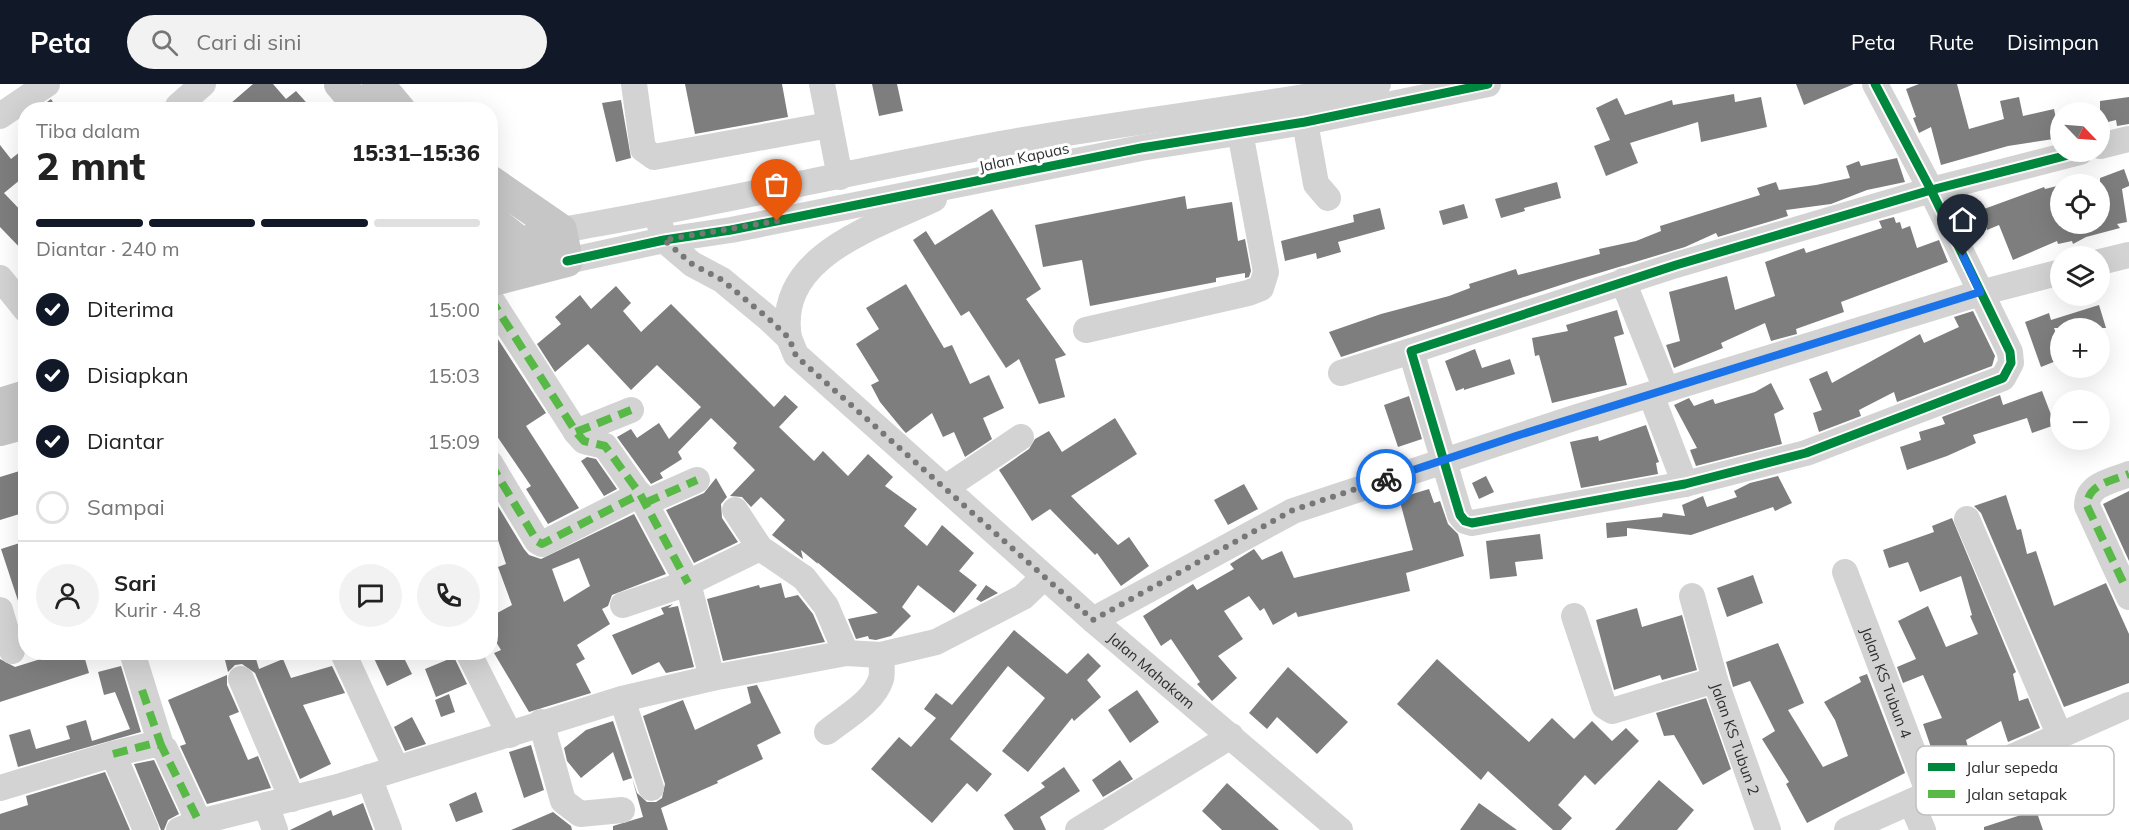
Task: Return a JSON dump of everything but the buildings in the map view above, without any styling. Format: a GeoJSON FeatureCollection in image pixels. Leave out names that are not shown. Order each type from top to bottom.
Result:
{"type":"FeatureCollection","features":[{"type":"Feature","properties":{"kind":"main road"},"geometry":{"type":"LineString","coordinates":[[340,84],[355,102]]}},
{"type":"Feature","properties":{"kind":"main road"},"geometry":{"type":"LineString","coordinates":[[378,84],[393,102]]}},
{"type":"Feature","properties":{"kind":"main road"},"geometry":{"type":"LineString","coordinates":[[498,187],[561,230],[567,261],[498,255]]}},
{"type":"Feature","properties":{"kind":"main road"},"geometry":{"type":"LineString","coordinates":[[498,228],[526,258]]}},
{"type":"Feature","properties":{"kind":"main road"},"geometry":{"type":"LineString","coordinates":[[498,276],[526,258],[561,230]]}},
{"type":"Feature","properties":{"kind":"main road"},"geometry":{"type":"LineString","coordinates":[[0,404],[18,398]]}},
{"type":"Feature","properties":{"kind":"main road"},"geometry":{"type":"LineString","coordinates":[[0,430],[18,425]]}},
{"type":"Feature","properties":{"kind":"street"},"geometry":{"type":"LineString","coordinates":[[19,102],[47,84]]}},
{"type":"Feature","properties":{"kind":"street"},"geometry":{"type":"LineString","coordinates":[[183,102],[203,84]]}},
{"type":"Feature","properties":{"kind":"street"},"geometry":{"type":"LineString","coordinates":[[634,84],[643,149],[652,157],[830,125]]}},
{"type":"Feature","properties":{"kind":"street"},"geometry":{"type":"LineString","coordinates":[[822,84],[840,177]]}},
{"type":"Feature","properties":{"kind":"street","name":"Jalan Kapuas"},"geometry":{"type":"LineString","coordinates":[[567,261],[664,240],[731,230],[964,184],[1140,136],[1378,84]]}},
{"type":"Feature","properties":{"kind":"street","name":"Jalan Kapuas"},"geometry":{"type":"LineString","coordinates":[[561,230],[657,214],[736,195],[840,177],[1007,143],[1240,132],[1305,122],[1488,84]]}},
{"type":"Feature","properties":{"kind":"street"},"geometry":{"type":"LineString","coordinates":[[1411,351],[1460,515],[1472,523],[1684,484],[1806,453],[2003,378],[2011,363],[2010,352],[1931,190],[1875,84]]}},
{"type":"Feature","properties":{"kind":"street"},"geometry":{"type":"LineString","coordinates":[[1,114],[18,103]]}},
{"type":"Feature","properties":{"kind":"street"},"geometry":{"type":"LineString","coordinates":[[1305,122],[1316,184],[1328,198]]}},
{"type":"Feature","properties":{"kind":"street"},"geometry":{"type":"LineString","coordinates":[[1086,330],[1248,293],[1261,288],[1266,272],[1240,132]]}},
{"type":"Feature","properties":{"kind":"street"},"geometry":{"type":"LineString","coordinates":[[2110,144],[2129,139]]}},
{"type":"Feature","properties":{"kind":"street"},"geometry":{"type":"LineString","coordinates":[[1341,373],[1544,309],[1623,281],[1931,190],[2050,160]]}},
{"type":"Feature","properties":{"kind":"street"},"geometry":{"type":"LineString","coordinates":[[792,347],[786,321],[788,302],[797,285],[829,251],[964,184]]}},
{"type":"Feature","properties":{"kind":"street"},"geometry":{"type":"LineString","coordinates":[[657,214],[664,240]]}},
{"type":"Feature","properties":{"kind":"street","name":"Jalan Mahakam"},"geometry":{"type":"LineString","coordinates":[[664,240],[692,264],[704,285],[777,346],[792,347],[1044,577],[1340,830]]}},
{"type":"Feature","properties":{"kind":"street"},"geometry":{"type":"LineString","coordinates":[[2110,260],[2129,255]]}},
{"type":"Feature","properties":{"kind":"street"},"geometry":{"type":"LineString","coordinates":[[1093,620],[1293,510],[1980,292],[2050,275]]}},
{"type":"Feature","properties":{"kind":"street"},"geometry":{"type":"LineString","coordinates":[[0,278],[18,300]]}},
{"type":"Feature","properties":{"kind":"street"},"geometry":{"type":"LineString","coordinates":[[1623,281],[1659,392],[1684,484]]}},
{"type":"Feature","properties":{"kind":"street"},"geometry":{"type":"LineString","coordinates":[[498,310],[576,432],[584,441],[605,446],[643,499],[688,583],[712,678]]}},
{"type":"Feature","properties":{"kind":"street"},"geometry":{"type":"LineString","coordinates":[[576,432],[631,410]]}},
{"type":"Feature","properties":{"kind":"street"},"geometry":{"type":"LineString","coordinates":[[945,488],[1021,437]]}},
{"type":"Feature","properties":{"kind":"street"},"geometry":{"type":"LineString","coordinates":[[2127,586],[2087,506],[2087,501],[2089,494],[2096,487],[2129,474]]}},
{"type":"Feature","properties":{"kind":"street"},"geometry":{"type":"LineString","coordinates":[[498,477],[537,541],[542,544],[643,499],[696,480]]}},
{"type":"Feature","properties":{"kind":"street"},"geometry":{"type":"LineString","coordinates":[[735,510],[760,548],[804,578],[831,614],[846,653]]}},
{"type":"Feature","properties":{"kind":"street"},"geometry":{"type":"LineString","coordinates":[[1967,519],[2060,736]]}},
{"type":"Feature","properties":{"kind":"street"},"geometry":{"type":"LineString","coordinates":[[623,605],[688,583],[760,548]]}},
{"type":"Feature","properties":{"kind":"street","name":"Jalan KS Tubun 4"},"geometry":{"type":"LineString","coordinates":[[1845,572],[1916,786]]}},
{"type":"Feature","properties":{"kind":"street"},"geometry":{"type":"LineString","coordinates":[[134,660],[160,745],[189,826],[369,777],[510,735],[541,722],[622,699],[712,678],[846,653],[881,655],[936,642],[1023,597],[1044,577]]}},
{"type":"Feature","properties":{"kind":"street"},"geometry":{"type":"LineString","coordinates":[[1692,596],[1715,680]]}},
{"type":"Feature","properties":{"kind":"street"},"geometry":{"type":"LineString","coordinates":[[0,610],[12,651]]}},
{"type":"Feature","properties":{"kind":"street","name":"Jalan KS Tubun 2"},"geometry":{"type":"LineString","coordinates":[[1574,616],[1604,706],[1612,711],[1715,680],[1768,830]]}},
{"type":"Feature","properties":{"kind":"street"},"geometry":{"type":"LineString","coordinates":[[827,732],[864,703],[878,687],[882,676],[881,655]]}},
{"type":"Feature","properties":{"kind":"street"},"geometry":{"type":"LineString","coordinates":[[346,660],[396,768]]}},
{"type":"Feature","properties":{"kind":"street"},"geometry":{"type":"LineString","coordinates":[[472,660],[510,735]]}},
{"type":"Feature","properties":{"kind":"street"},"geometry":{"type":"LineString","coordinates":[[241,679],[292,799]]}},
{"type":"Feature","properties":{"kind":"street"},"geometry":{"type":"LineString","coordinates":[[622,699],[651,788]]}},
{"type":"Feature","properties":{"kind":"street"},"geometry":{"type":"LineString","coordinates":[[2037,746],[2129,705]]}},
{"type":"Feature","properties":{"kind":"street"},"geometry":{"type":"LineString","coordinates":[[541,722],[563,801],[580,814],[622,810]]}},
{"type":"Feature","properties":{"kind":"street"},"geometry":{"type":"LineString","coordinates":[[1078,830],[1231,736]]}},
{"type":"Feature","properties":{"kind":"street"},"geometry":{"type":"LineString","coordinates":[[0,788],[113,754],[151,744],[160,745]]}},
{"type":"Feature","properties":{"kind":"street"},"geometry":{"type":"LineString","coordinates":[[113,754],[146,830]]}},
{"type":"Feature","properties":{"kind":"street"},"geometry":{"type":"LineString","coordinates":[[369,777],[390,830]]}},
{"type":"Feature","properties":{"kind":"street"},"geometry":{"type":"LineString","coordinates":[[1847,830],[1916,800]]}},
{"type":"Feature","properties":{"kind":"street"},"geometry":{"type":"LineString","coordinates":[[266,805],[276,830]]}},
{"type":"Feature","properties":{"kind":"street","name":"Jalan KS Tubun 4"},"geometry":{"type":"LineString","coordinates":[[1922,815],[1923,830]]}},
{"type":"Feature","properties":{"kind":"marked path"},"geometry":{"type":"LineString","coordinates":[[498,310],[576,432],[584,441],[605,446],[640,494],[688,583]]}},
{"type":"Feature","properties":{"kind":"marked path"},"geometry":{"type":"LineString","coordinates":[[576,432],[631,410]]}},
{"type":"Feature","properties":{"kind":"marked path"},"geometry":{"type":"LineString","coordinates":[[2123,582],[2087,506],[2088,499],[2096,488],[2129,474]]}},
{"type":"Feature","properties":{"kind":"marked path"},"geometry":{"type":"LineString","coordinates":[[498,476],[537,541],[542,544],[640,494]]}},
{"type":"Feature","properties":{"kind":"marked path"},"geometry":{"type":"LineString","coordinates":[[645,503],[697,480]]}},
{"type":"Feature","properties":{"kind":"marked path"},"geometry":{"type":"LineString","coordinates":[[142,690],[161,745]]}},
{"type":"Feature","properties":{"kind":"marked path"},"geometry":{"type":"LineString","coordinates":[[113,754],[151,744],[161,745],[199,822]]}},
{"type":"Feature","properties":{"kind":"cycle path"},"geometry":{"type":"LineString","coordinates":[[567,261],[664,240],[731,230],[1141,148],[1305,122],[1488,84]]}},
{"type":"Feature","properties":{"kind":"cycle path"},"geometry":{"type":"LineString","coordinates":[[1875,84],[1931,190]]}},
{"type":"Feature","properties":{"kind":"cycle path"},"geometry":{"type":"LineString","coordinates":[[1931,190],[2050,160]]}},
{"type":"Feature","properties":{"kind":"cycle path"},"geometry":{"type":"LineString","coordinates":[[1931,190],[2010,352],[2011,363],[2003,378],[1806,453],[1685,484],[1472,523],[1465,521],[1460,515],[1411,351],[1676,265],[1931,190]]}},
{"type":"Feature","properties":{"kind":"way so far"},"geometry":{"type":"LineString","coordinates":[[777,221],[664,240],[692,264],[722,280],[769,319],[789,338],[796,356],[1093,620],[1293,510],[1386,479]]}},
{"type":"Feature","properties":{"kind":"route"},"geometry":{"type":"LineString","coordinates":[[1386,479],[1516,436],[1980,292],[1963,256]]}}]}
